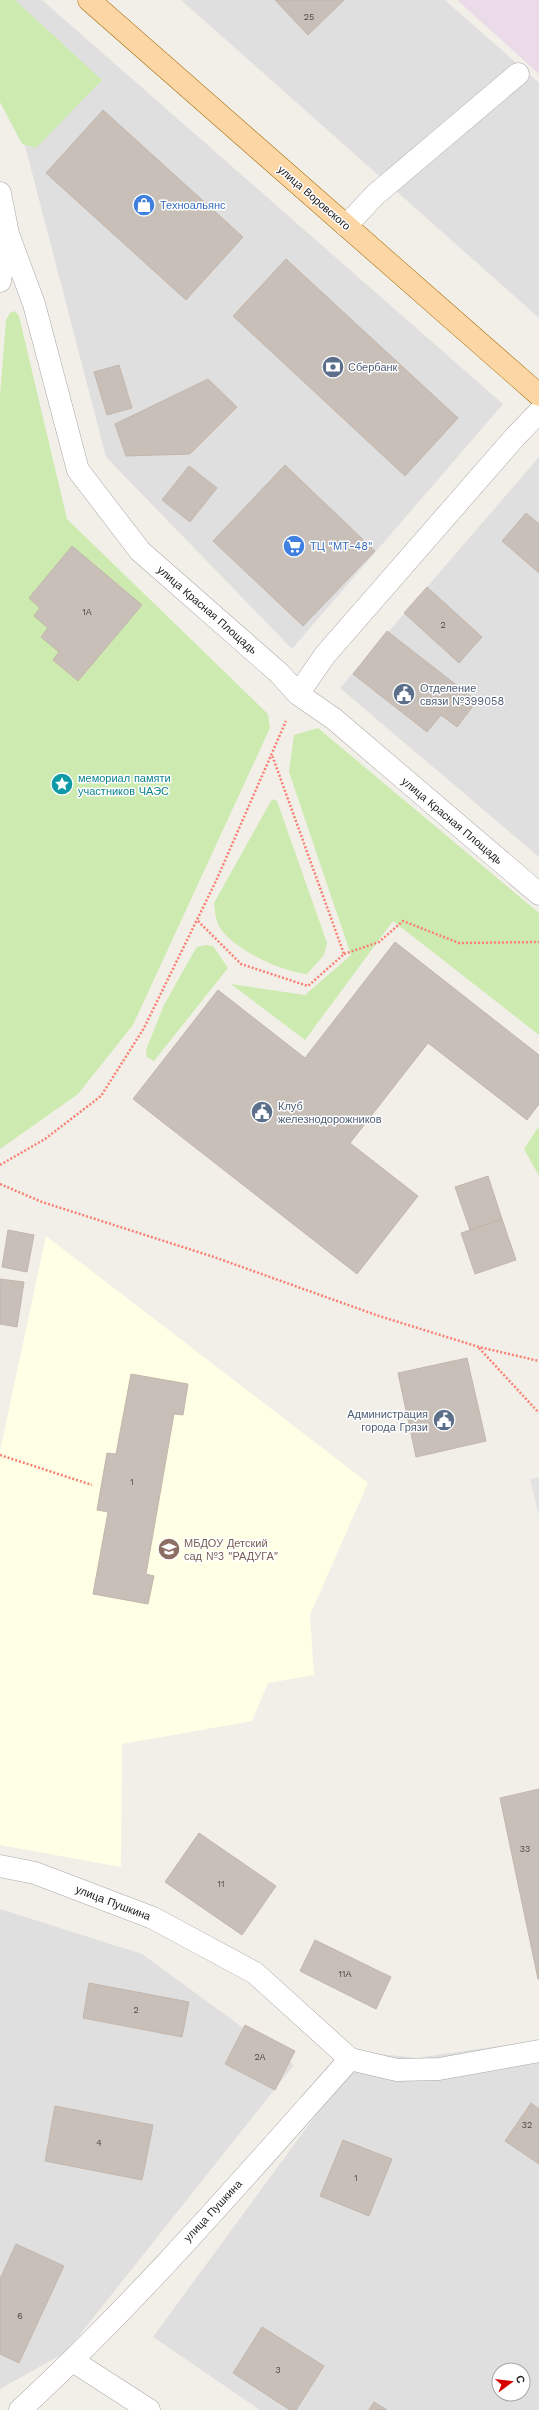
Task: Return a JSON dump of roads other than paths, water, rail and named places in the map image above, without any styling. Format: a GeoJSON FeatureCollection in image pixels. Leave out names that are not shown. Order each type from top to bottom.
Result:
{"type":"FeatureCollection","features":[{"type":"Feature","properties":{"kind":"main road","name":"улица Воровского"},"geometry":{"type":"LineString","coordinates":[[89,0],[539,395]]}},
{"type":"Feature","properties":{"kind":"street"},"geometry":{"type":"LineString","coordinates":[[346,226],[375,195],[518,74]]}},
{"type":"Feature","properties":{"kind":"street"},"geometry":{"type":"LineString","coordinates":[[0,193],[8,234],[0,281]]}},
{"type":"Feature","properties":{"kind":"street","name":"улица Красная Площадь"},"geometry":{"type":"LineString","coordinates":[[8,234],[34,304],[78,470],[140,551],[279,673],[298,694],[334,719],[539,894]]}},
{"type":"Feature","properties":{"kind":"street"},"geometry":{"type":"LineString","coordinates":[[0,295],[18,283],[34,304]]}},
{"type":"Feature","properties":{"kind":"street"},"geometry":{"type":"LineString","coordinates":[[298,694],[325,655],[515,437],[539,412]]}},
{"type":"Feature","properties":{"kind":"street","name":"улица Пушкина"},"geometry":{"type":"LineString","coordinates":[[0,1866],[35,1873],[153,1918],[255,1973],[350,2059],[397,2070],[439,2069],[539,2051]]}},
{"type":"Feature","properties":{"kind":"street","name":"улица Пушкина"},"geometry":{"type":"LineString","coordinates":[[20,2410],[73,2361],[229,2194],[350,2059]]}},
{"type":"Feature","properties":{"kind":"street"},"geometry":{"type":"LineString","coordinates":[[73,2361],[149,2410]]}},
{"type":"Feature","properties":{"kind":"place","name":"Техноальянс"},"geometry":{"type":"Point","coordinates":[144,205]}},
{"type":"Feature","properties":{"kind":"place","name":"Сбербанк"},"geometry":{"type":"Point","coordinates":[333,367]}},
{"type":"Feature","properties":{"kind":"place","name":"ТЦ \"МТ-48\""},"geometry":{"type":"Point","coordinates":[294,546]}},
{"type":"Feature","properties":{"kind":"place","name":"Отделение связи №399058"},"geometry":{"type":"Point","coordinates":[404,694]}},
{"type":"Feature","properties":{"kind":"place","name":"мемориал памяти участников ЧАЭС"},"geometry":{"type":"Point","coordinates":[62,784]}},
{"type":"Feature","properties":{"kind":"place","name":"Клуб железнодорожников"},"geometry":{"type":"Point","coordinates":[262,1112]}},
{"type":"Feature","properties":{"kind":"place","name":"Администрация города Грязи"},"geometry":{"type":"Point","coordinates":[444,1420]}},
{"type":"Feature","properties":{"kind":"place","name":"МБДОУ Детский сад №3 \"РАДУГА\""},"geometry":{"type":"Point","coordinates":[169,1549]}}]}
